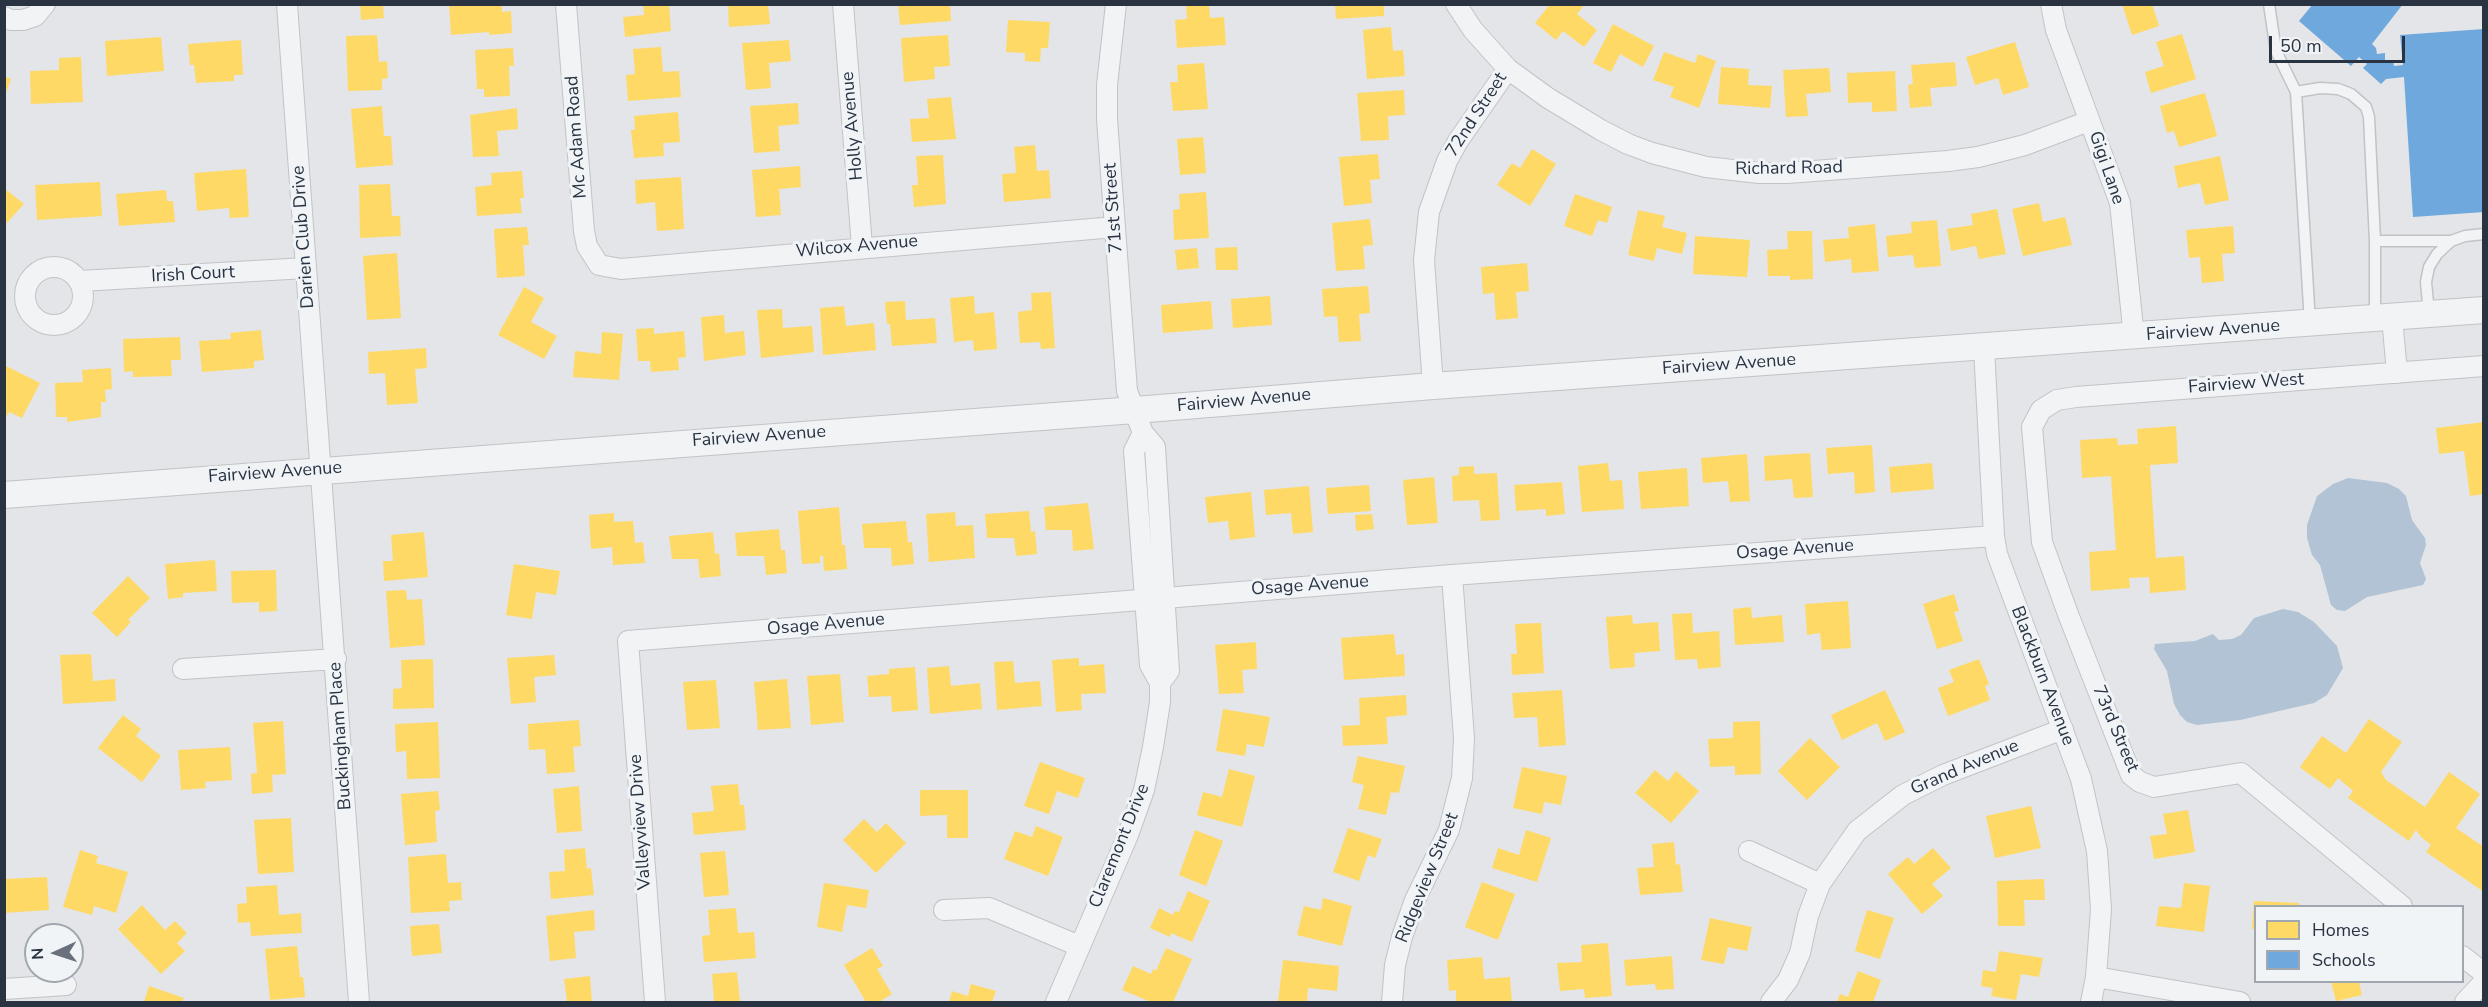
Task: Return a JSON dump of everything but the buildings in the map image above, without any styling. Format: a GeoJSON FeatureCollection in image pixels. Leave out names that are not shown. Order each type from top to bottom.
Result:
{"type":"FeatureCollection","features":[{"type":"Feature","properties":{"kind":"street"},"geometry":{"type":"LineString","coordinates":[[4,17],[10,20],[23,20],[35,16],[45,4]]}},
{"type":"Feature","properties":{"kind":"street","name":"Darien Club Drive"},"geometry":{"type":"LineString","coordinates":[[286,4],[320,470]]}},
{"type":"Feature","properties":{"kind":"street","name":"Mc Adam Road"},"geometry":{"type":"LineString","coordinates":[[566,4],[584,231],[587,246],[599,265]]}},
{"type":"Feature","properties":{"kind":"street","name":"Holly Avenue"},"geometry":{"type":"LineString","coordinates":[[843,4],[862,247]]}},
{"type":"Feature","properties":{"kind":"street","name":"71st Street"},"geometry":{"type":"LineString","coordinates":[[1116,4],[1107,85],[1107,119],[1127,391],[1139,422]]}},
{"type":"Feature","properties":{"kind":"street","name":"72nd Street"},"geometry":{"type":"LineString","coordinates":[[1433,386],[1424,260],[1429,213],[1447,161],[1458,141],[1509,69],[1473,30],[1456,4]]}},
{"type":"Feature","properties":{"kind":"street","name":"Gigi Lane"},"geometry":{"type":"LineString","coordinates":[[2051,4],[2056,30],[2120,202],[2134,337]]}},
{"type":"Feature","properties":{"kind":"street","name":"Richard Road"},"geometry":{"type":"LineString","coordinates":[[1509,69],[1575,116],[1628,144],[1684,162],[1735,171],[1787,173],[1978,157],[2025,145],[2089,121]]}},
{"type":"Feature","properties":{"kind":"street","name":"Wilcox Avenue"},"geometry":{"type":"LineString","coordinates":[[599,265],[621,268],[1115,227]]}},
{"type":"Feature","properties":{"kind":"street","name":"Irish Court"},"geometry":{"type":"LineString","coordinates":[[80,281],[306,268]]}},
{"type":"Feature","properties":{"kind":"street","name":"Fairview Avenue"},"geometry":{"type":"LineString","coordinates":[[4,495],[320,470],[1139,422],[1433,386],[1984,348],[2484,310]]}},
{"type":"Feature","properties":{"kind":"street"},"geometry":{"type":"LineString","coordinates":[[2384,317],[2397,373],[2484,366]]}},
{"type":"Feature","properties":{"kind":"street","name":"Blackburn Avenue"},"geometry":{"type":"LineString","coordinates":[[1984,348],[1994,536],[2005,576],[2081,779],[2097,850],[2101,909],[2096,977],[2091,1002]]}},
{"type":"Feature","properties":{"kind":"street","name":"Fairview West"},"geometry":{"type":"LineString","coordinates":[[2042,410],[2057,400],[2076,397],[2397,373]]}},
{"type":"Feature","properties":{"kind":"street","name":"73rd Street"},"geometry":{"type":"LineString","coordinates":[[2042,410],[2032,427],[2042,542],[2131,775],[2140,782],[2154,787],[2241,774],[2401,905]]}},
{"type":"Feature","properties":{"kind":"street","name":"Claremont Drive"},"geometry":{"type":"LineString","coordinates":[[1056,1002],[1128,836],[1144,790],[1159,713],[1160,683],[1150,666],[1155,598],[1134,451],[1139,422]]}},
{"type":"Feature","properties":{"kind":"street","name":"Buckingham Place"},"geometry":{"type":"LineString","coordinates":[[320,470],[336,659],[359,1002]]}},
{"type":"Feature","properties":{"kind":"street","name":"Osage Avenue"},"geometry":{"type":"LineString","coordinates":[[628,641],[1452,575],[1994,536]]}},
{"type":"Feature","properties":{"kind":"street","name":"Ridgeview Street"},"geometry":{"type":"LineString","coordinates":[[1392,1002],[1395,965],[1402,937],[1415,900],[1449,830],[1462,778],[1464,738],[1452,575]]}},
{"type":"Feature","properties":{"kind":"street","name":"Valleyview Drive"},"geometry":{"type":"LineString","coordinates":[[628,641],[655,1002]]}},
{"type":"Feature","properties":{"kind":"street"},"geometry":{"type":"LineString","coordinates":[[183,669],[336,659]]}},
{"type":"Feature","properties":{"kind":"street","name":"Grand Avenue"},"geometry":{"type":"LineString","coordinates":[[1771,1002],[1788,980],[1800,953],[1808,916],[1820,884],[1857,831],[1903,795],[1943,775],[2063,729]]}},
{"type":"Feature","properties":{"kind":"street"},"geometry":{"type":"LineString","coordinates":[[1749,851],[1820,884]]}},
{"type":"Feature","properties":{"kind":"street"},"geometry":{"type":"LineString","coordinates":[[944,910],[989,908],[1079,946]]}},
{"type":"Feature","properties":{"kind":"street"},"geometry":{"type":"LineString","coordinates":[[2464,957],[2484,973]]}},
{"type":"Feature","properties":{"kind":"street"},"geometry":{"type":"LineString","coordinates":[[2096,977],[2240,1002]]}},
{"type":"Feature","properties":{"kind":"street"},"geometry":{"type":"LineString","coordinates":[[2465,1002],[2484,982]]}},
{"type":"Feature","properties":{"kind":"street"},"geometry":{"type":"LineString","coordinates":[[4,989],[66,985]]}},
{"type":"Feature","properties":{"kind":"lane"},"geometry":{"type":"LineString","coordinates":[[2269,4],[2276,51],[2296,92],[2310,323]]}},
{"type":"Feature","properties":{"kind":"lane"},"geometry":{"type":"LineString","coordinates":[[2296,92],[2320,88],[2338,89],[2350,94],[2366,107],[2369,117],[2375,241],[2384,317]]}},
{"type":"Feature","properties":{"kind":"lane"},"geometry":{"type":"LineString","coordinates":[[2375,241],[2451,241],[2464,236],[2484,234]]}},
{"type":"Feature","properties":{"kind":"lane"},"geometry":{"type":"LineString","coordinates":[[2429,314],[2426,282],[2429,267],[2437,254],[2451,241]]}},
{"type":"Feature","properties":{"kind":"water"},"geometry":{"type":"Polygon","coordinates":[[[2348,478],[2387,483],[2399,489],[2406,496],[2412,520],[2425,538],[2426,545],[2420,563],[2426,579],[2423,585],[2367,597],[2345,611],[2337,610],[2331,605],[2320,565],[2312,555],[2307,538],[2307,525],[2317,496],[2333,484],[2348,478]]]}},
{"type":"Feature","properties":{"kind":"water"},"geometry":{"type":"Polygon","coordinates":[[[2283,609],[2298,612],[2314,622],[2337,646],[2343,668],[2327,695],[2314,703],[2240,720],[2197,725],[2187,722],[2174,704],[2167,671],[2154,649],[2155,644],[2195,641],[2213,634],[2219,640],[2232,639],[2241,635],[2254,618],[2283,609]]]}}]}
